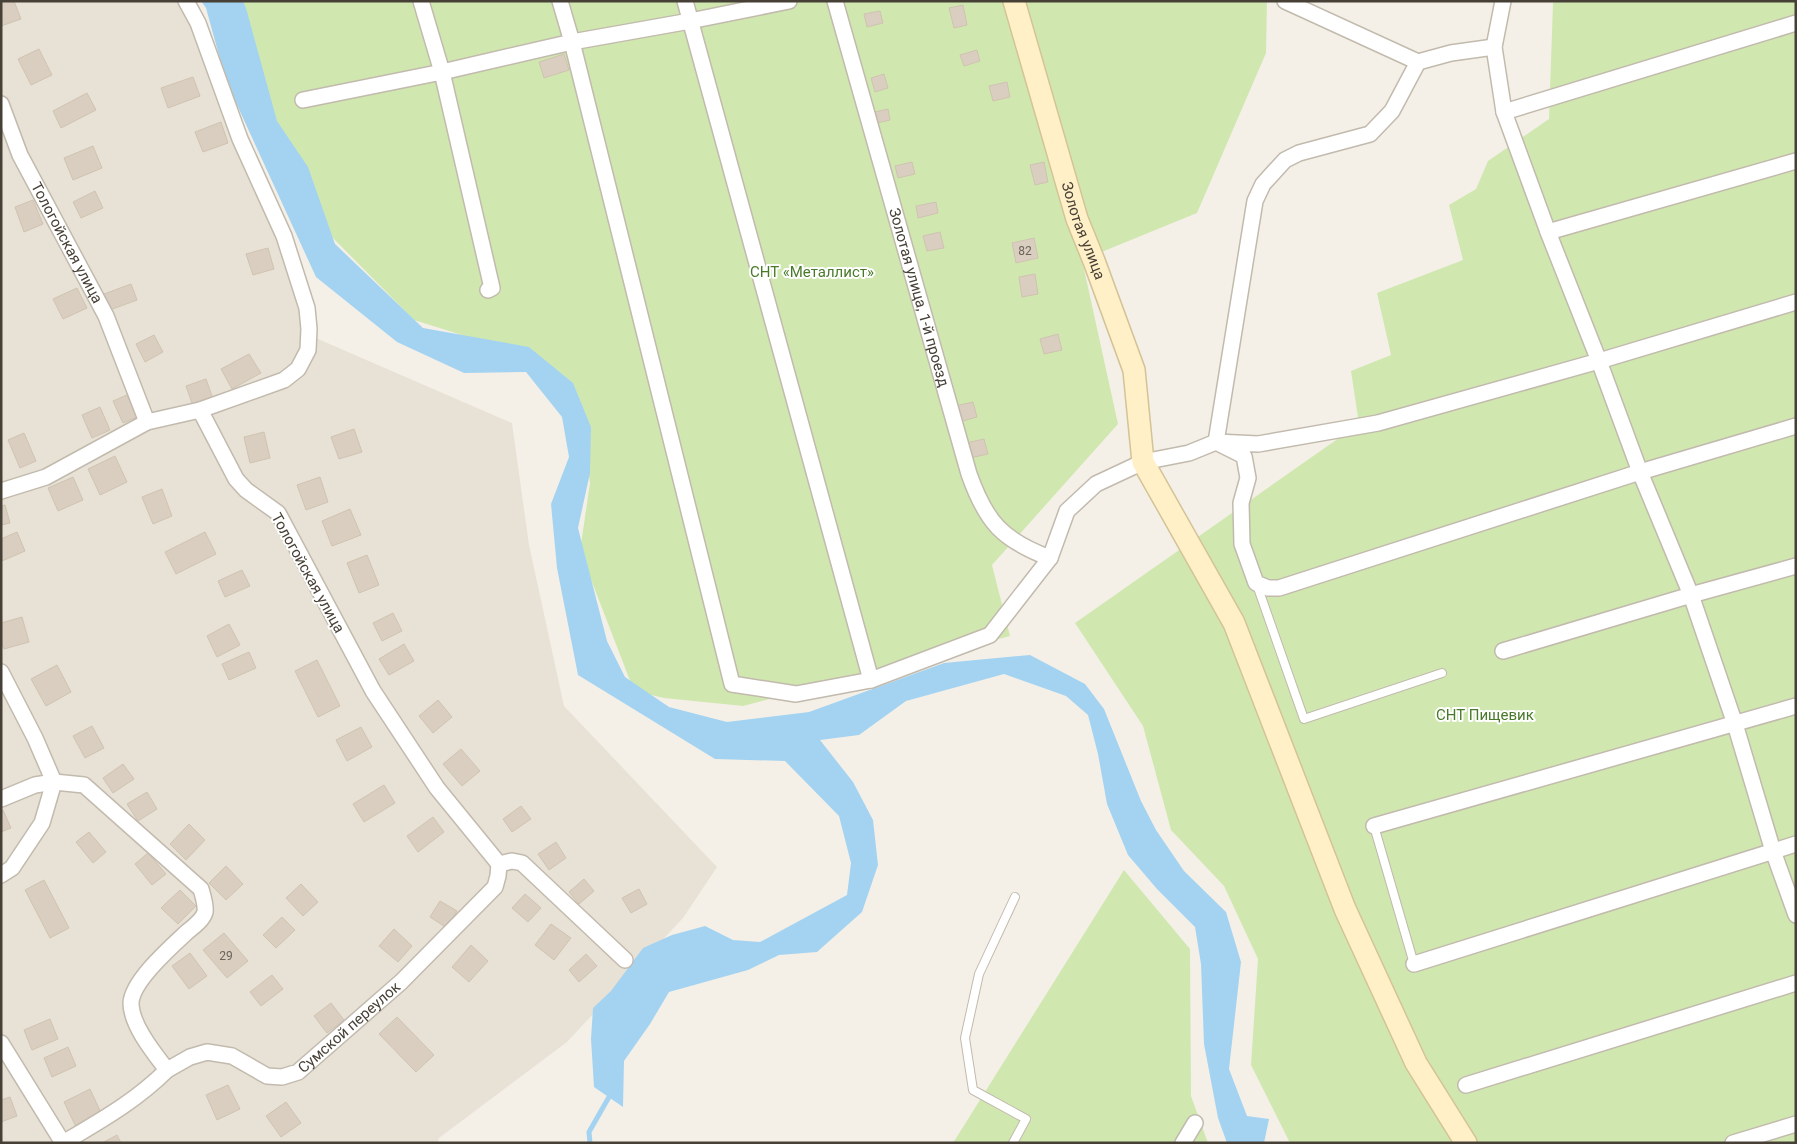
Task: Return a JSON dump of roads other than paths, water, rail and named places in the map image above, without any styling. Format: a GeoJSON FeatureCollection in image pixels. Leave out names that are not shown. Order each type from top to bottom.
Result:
{"type":"FeatureCollection","features":[{"type":"Feature","properties":{"kind":"street"},"geometry":{"type":"LineString","coordinates":[[1,491],[46,477],[147,422],[200,410],[284,380],[298,369],[308,350],[307,308],[284,236],[240,140],[198,23],[186,1]]}},
{"type":"Feature","properties":{"kind":"street"},"geometry":{"type":"LineString","coordinates":[[421,1],[442,72],[492,288],[488,290]]}},
{"type":"Feature","properties":{"kind":"street"},"geometry":{"type":"LineString","coordinates":[[560,1],[572,42],[732,684],[796,694],[871,680],[990,634],[1050,558],[1067,510],[1096,484],[1143,462],[1189,453],[1216,442],[1258,444],[1378,423],[1599,361],[1796,302]]}},
{"type":"Feature","properties":{"kind":"street"},"geometry":{"type":"LineString","coordinates":[[685,1],[871,680]]}},
{"type":"Feature","properties":{"kind":"street"},"geometry":{"type":"LineString","coordinates":[[303,100],[442,72],[572,42],[788,1]]}},
{"type":"Feature","properties":{"kind":"street","name":"Золотая улица, 1-й проезд"},"geometry":{"type":"LineString","coordinates":[[835,1],[968,474],[979,502],[989,518],[1012,540],[1030,551],[1050,558]]}},
{"type":"Feature","properties":{"kind":"street","name":"Золотая улица"},"geometry":{"type":"LineString","coordinates":[[1014,1],[1076,220],[1094,261],[1134,370],[1143,462]]}},
{"type":"Feature","properties":{"kind":"street"},"geometry":{"type":"LineString","coordinates":[[1285,1],[1418,62],[1451,53],[1494,47]]}},
{"type":"Feature","properties":{"kind":"street"},"geometry":{"type":"LineString","coordinates":[[1503,1],[1494,47],[1504,112],[1640,472],[1691,595],[1735,724],[1773,851],[1796,915]]}},
{"type":"Feature","properties":{"kind":"street"},"geometry":{"type":"LineString","coordinates":[[1504,112],[1796,23]]}},
{"type":"Feature","properties":{"kind":"street"},"geometry":{"type":"LineString","coordinates":[[1216,442],[1255,201],[1263,184],[1285,160],[1299,153],[1370,134],[1392,111],[1418,62]]}},
{"type":"Feature","properties":{"kind":"street","name":"Тологойская улица"},"geometry":{"type":"LineString","coordinates":[[1,104],[20,155],[106,316],[147,422]]}},
{"type":"Feature","properties":{"kind":"street"},"geometry":{"type":"LineString","coordinates":[[1548,232],[1796,161]]}},
{"type":"Feature","properties":{"kind":"street","name":"Тологойская улица"},"geometry":{"type":"LineString","coordinates":[[200,410],[236,480],[246,490],[278,513],[373,691],[437,788],[500,864]]}},
{"type":"Feature","properties":{"kind":"street"},"geometry":{"type":"LineString","coordinates":[[1216,442],[1244,456],[1248,478],[1241,503],[1242,544],[1256,583],[1268,588],[1279,588],[1640,472],[1796,426]]}},
{"type":"Feature","properties":{"kind":"street"},"geometry":{"type":"LineString","coordinates":[[1143,462],[1234,623],[1345,909],[1416,1063],[1466,1143]]}},
{"type":"Feature","properties":{"kind":"street"},"geometry":{"type":"LineString","coordinates":[[1503,651],[1796,566]]}},
{"type":"Feature","properties":{"kind":"street"},"geometry":{"type":"LineString","coordinates":[[1,672],[35,738],[54,782],[42,823],[12,868],[1,875]]}},
{"type":"Feature","properties":{"kind":"street"},"geometry":{"type":"LineString","coordinates":[[1374,826],[1796,706]]}},
{"type":"Feature","properties":{"kind":"street"},"geometry":{"type":"LineString","coordinates":[[1,799],[35,785],[54,782],[84,785],[201,889],[205,912],[200,921],[167,951],[136,986],[132,1003],[134,1019],[150,1049],[167,1070]]}},
{"type":"Feature","properties":{"kind":"street"},"geometry":{"type":"LineString","coordinates":[[1414,964],[1796,844]]}},
{"type":"Feature","properties":{"kind":"street"},"geometry":{"type":"LineString","coordinates":[[500,864],[512,861],[522,863],[625,960]]}},
{"type":"Feature","properties":{"kind":"street","name":"Сумской переулок"},"geometry":{"type":"LineString","coordinates":[[63,1143],[116,1112],[150,1086],[167,1070],[190,1057],[207,1052],[232,1056],[266,1076],[282,1077],[298,1072],[401,982],[495,886],[500,864]]}},
{"type":"Feature","properties":{"kind":"street"},"geometry":{"type":"LineString","coordinates":[[1466,1085],[1796,983]]}},
{"type":"Feature","properties":{"kind":"street"},"geometry":{"type":"LineString","coordinates":[[1,1044],[63,1143]]}},
{"type":"Feature","properties":{"kind":"street"},"geometry":{"type":"LineString","coordinates":[[1183,1143],[1195,1123]]}},
{"type":"Feature","properties":{"kind":"street"},"geometry":{"type":"LineString","coordinates":[[1733,1143],[1796,1124]]}},
{"type":"Feature","properties":{"kind":"lane"},"geometry":{"type":"LineString","coordinates":[[1256,583],[1304,719],[1442,673]]}},
{"type":"Feature","properties":{"kind":"lane"},"geometry":{"type":"LineString","coordinates":[[1374,826],[1414,964]]}},
{"type":"Feature","properties":{"kind":"lane"},"geometry":{"type":"LineString","coordinates":[[1013,1143],[1026,1119],[974,1090],[965,1038],[979,974],[1015,897]]}},
{"type":"Feature","properties":{"kind":"water"},"geometry":{"type":"Polygon","coordinates":[[[201,1],[243,1],[277,121],[308,167],[335,244],[423,328],[529,347],[573,383],[591,427],[590,473],[578,528],[607,641],[625,677],[669,707],[727,722],[809,712],[944,663],[1030,655],[1085,684],[1104,709],[1141,801],[1156,830],[1184,871],[1226,912],[1241,962],[1229,1069],[1247,1116],[1269,1119],[1264,1143],[1227,1143],[1218,1118],[1204,1044],[1201,964],[1195,927],[1157,889],[1128,855],[1107,804],[1098,754],[1088,715],[1066,696],[1004,674],[906,701],[859,735],[820,740],[853,782],[873,820],[878,865],[862,912],[817,952],[779,955],[748,970],[669,992],[650,1024],[624,1061],[623,1107],[594,1087],[591,1039],[593,1008],[611,991],[643,948],[672,935],[705,926],[733,940],[760,942],[847,895],[851,863],[839,816],[785,761],[715,759],[578,675],[557,568],[551,504],[569,457],[562,417],[526,372],[464,373],[397,342],[316,277],[226,81],[206,8],[201,1]]]}},
{"type":"Feature","properties":{"kind":"waterway"},"geometry":{"type":"LineString","coordinates":[[590,1143],[589,1132],[609,1097]]}},
{"type":"Feature","properties":{"kind":"park label","name":"СНТ «Металлист»"},"geometry":{"type":"Point","coordinates":[812,272]}},
{"type":"Feature","properties":{"kind":"park label","name":"СНТ Пищевик"},"geometry":{"type":"Point","coordinates":[1485,715]}}]}
